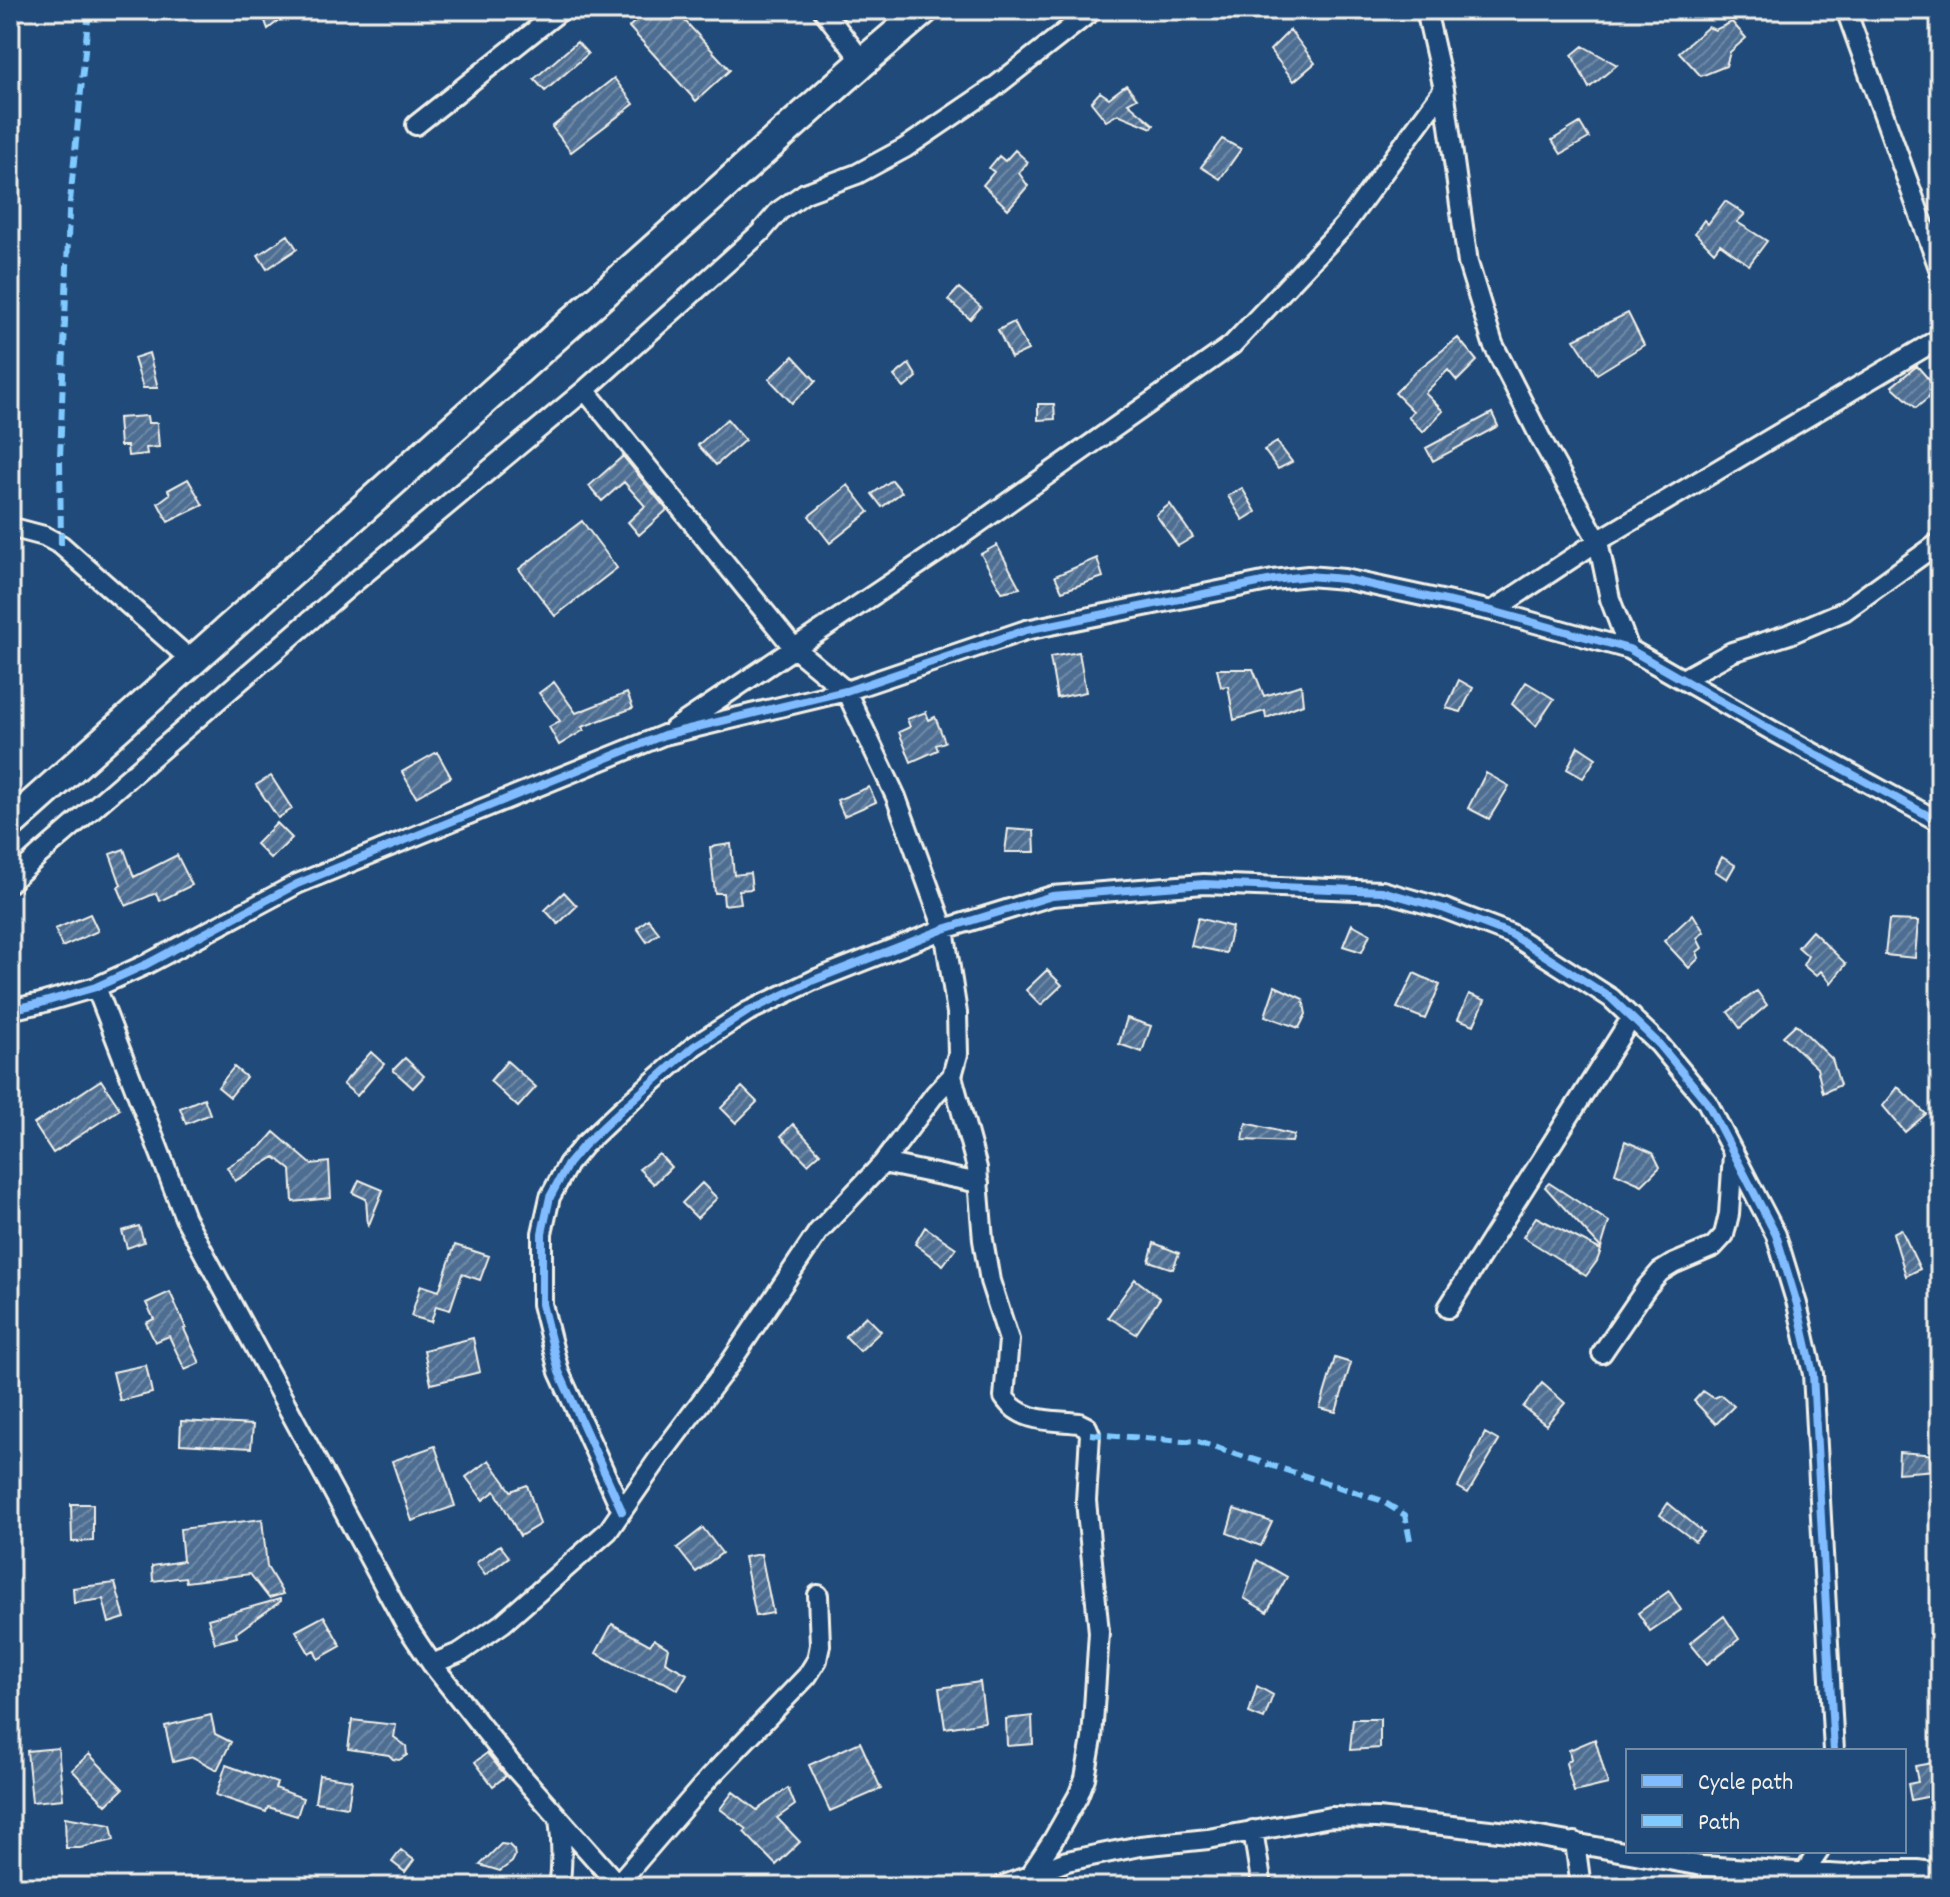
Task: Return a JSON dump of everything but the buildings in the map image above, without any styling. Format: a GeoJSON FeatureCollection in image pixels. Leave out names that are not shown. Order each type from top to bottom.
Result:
{"type":"FeatureCollection","features":[{"type":"Feature","properties":{"kind":"main road"},"geometry":{"type":"LineString","coordinates":[[10,824],[924,10]]}},
{"type":"Feature","properties":{"kind":"street"},"geometry":{"type":"LineString","coordinates":[[416,125],[561,10]]}},
{"type":"Feature","properties":{"kind":"street"},"geometry":{"type":"LineString","coordinates":[[823,10],[863,62]]}},
{"type":"Feature","properties":{"kind":"street"},"geometry":{"type":"LineString","coordinates":[[10,882],[344,591],[585,390],[760,233],[779,211],[805,193],[857,174],[905,148],[992,89],[1093,10]]}},
{"type":"Feature","properties":{"kind":"street"},"geometry":{"type":"LineString","coordinates":[[1426,10],[1444,89],[1468,263],[1493,344],[1598,541],[1610,599],[1629,649]]}},
{"type":"Feature","properties":{"kind":"street"},"geometry":{"type":"LineString","coordinates":[[1846,10],[1940,271]]}},
{"type":"Feature","properties":{"kind":"street"},"geometry":{"type":"LineString","coordinates":[[664,735],[939,551],[1232,345],[1344,226],[1444,89]]}},
{"type":"Feature","properties":{"kind":"street"},"geometry":{"type":"LineString","coordinates":[[1492,611],[1598,541],[1940,338]]}},
{"type":"Feature","properties":{"kind":"street"},"geometry":{"type":"LineString","coordinates":[[432,1664],[461,1652],[503,1623],[608,1531],[728,1366],[818,1232],[883,1163],[952,1076],[958,1054],[957,1013],[944,929],[896,797],[846,691],[794,648],[585,390]]}},
{"type":"Feature","properties":{"kind":"street"},"geometry":{"type":"LineString","coordinates":[[10,527],[44,536],[61,545],[192,661]]}},
{"type":"Feature","properties":{"kind":"street"},"geometry":{"type":"LineString","coordinates":[[1683,679],[1732,652],[1790,634],[1844,611],[1940,542]]}},
{"type":"Feature","properties":{"kind":"street"},"geometry":{"type":"LineString","coordinates":[[10,1008],[41,1003],[96,987],[147,964],[297,884],[664,735],[846,691],[1026,630],[1273,580],[1308,576],[1344,579],[1492,611],[1629,649],[1940,822]]}},
{"type":"Feature","properties":{"kind":"street"},"geometry":{"type":"LineString","coordinates":[[622,1511],[559,1372],[542,1304],[542,1233],[550,1197],[568,1164],[622,1109],[694,1046],[747,1012],[814,980],[944,929],[1052,896],[1204,884],[1382,891],[1445,909],[1511,934],[1611,998],[1659,1044],[1707,1102],[1776,1235],[1797,1304],[1813,1374],[1834,1749]]}},
{"type":"Feature","properties":{"kind":"street"},"geometry":{"type":"LineString","coordinates":[[96,987],[185,1218],[404,1622],[432,1664],[512,1765],[617,1886],[709,1778],[807,1676],[817,1660],[820,1645],[818,1595]]}},
{"type":"Feature","properties":{"kind":"street"},"geometry":{"type":"LineString","coordinates":[[1448,1308],[1632,1017]]}},
{"type":"Feature","properties":{"kind":"street"},"geometry":{"type":"LineString","coordinates":[[952,1076],[979,1183],[990,1281],[1009,1340],[1004,1397],[1009,1405],[1027,1418],[1079,1423],[1087,1427],[1090,1434],[1086,1501],[1099,1632],[1092,1739],[1085,1778],[1078,1796],[1060,1830],[1025,1882]]}},
{"type":"Feature","properties":{"kind":"street"},"geometry":{"type":"LineString","coordinates":[[1602,1353],[1660,1272],[1713,1247],[1724,1235],[1729,1214],[1733,1152]]}},
{"type":"Feature","properties":{"kind":"street"},"geometry":{"type":"LineString","coordinates":[[883,1163],[979,1183]]}},
{"type":"Feature","properties":{"kind":"street"},"geometry":{"type":"LineString","coordinates":[[558,1817],[563,1848],[559,1887]]}},
{"type":"Feature","properties":{"kind":"street"},"geometry":{"type":"LineString","coordinates":[[1000,1887],[1025,1882],[1067,1861],[1140,1846],[1208,1839],[1331,1817],[1377,1818],[1518,1833],[1626,1852]]}},
{"type":"Feature","properties":{"kind":"street"},"geometry":{"type":"LineString","coordinates":[[1253,1830],[1262,1887]]}},
{"type":"Feature","properties":{"kind":"street"},"geometry":{"type":"LineString","coordinates":[[1575,1842],[1581,1887]]}},
{"type":"Feature","properties":{"kind":"street"},"geometry":{"type":"LineString","coordinates":[[1633,1853],[1702,1866],[1804,1873],[1843,1881],[1887,1870],[1940,1873]]}},
{"type":"Feature","properties":{"kind":"street"},"geometry":{"type":"LineString","coordinates":[[1804,1873],[1818,1853]]}},
{"type":"Feature","properties":{"kind":"marked path"},"geometry":{"type":"LineString","coordinates":[[61,545],[60,458],[69,212],[89,10]]}},
{"type":"Feature","properties":{"kind":"marked path"},"geometry":{"type":"LineString","coordinates":[[1090,1434],[1198,1442],[1380,1500],[1405,1515],[1411,1545]]}},
{"type":"Feature","properties":{"kind":"cycle path"},"geometry":{"type":"LineString","coordinates":[[10,1008],[41,1003],[96,987],[147,964],[297,884],[664,735],[846,691],[1026,630],[1273,580],[1308,576],[1344,579],[1492,611],[1629,649],[1940,822]]}},
{"type":"Feature","properties":{"kind":"cycle path"},"geometry":{"type":"LineString","coordinates":[[622,1511],[559,1372],[542,1304],[542,1233],[550,1197],[568,1164],[622,1109],[694,1046],[747,1012],[814,980],[944,929],[1052,896],[1204,884],[1382,891],[1445,909],[1511,934],[1611,998],[1659,1044],[1707,1102],[1776,1235],[1797,1304],[1813,1374],[1834,1749]]}}]}
